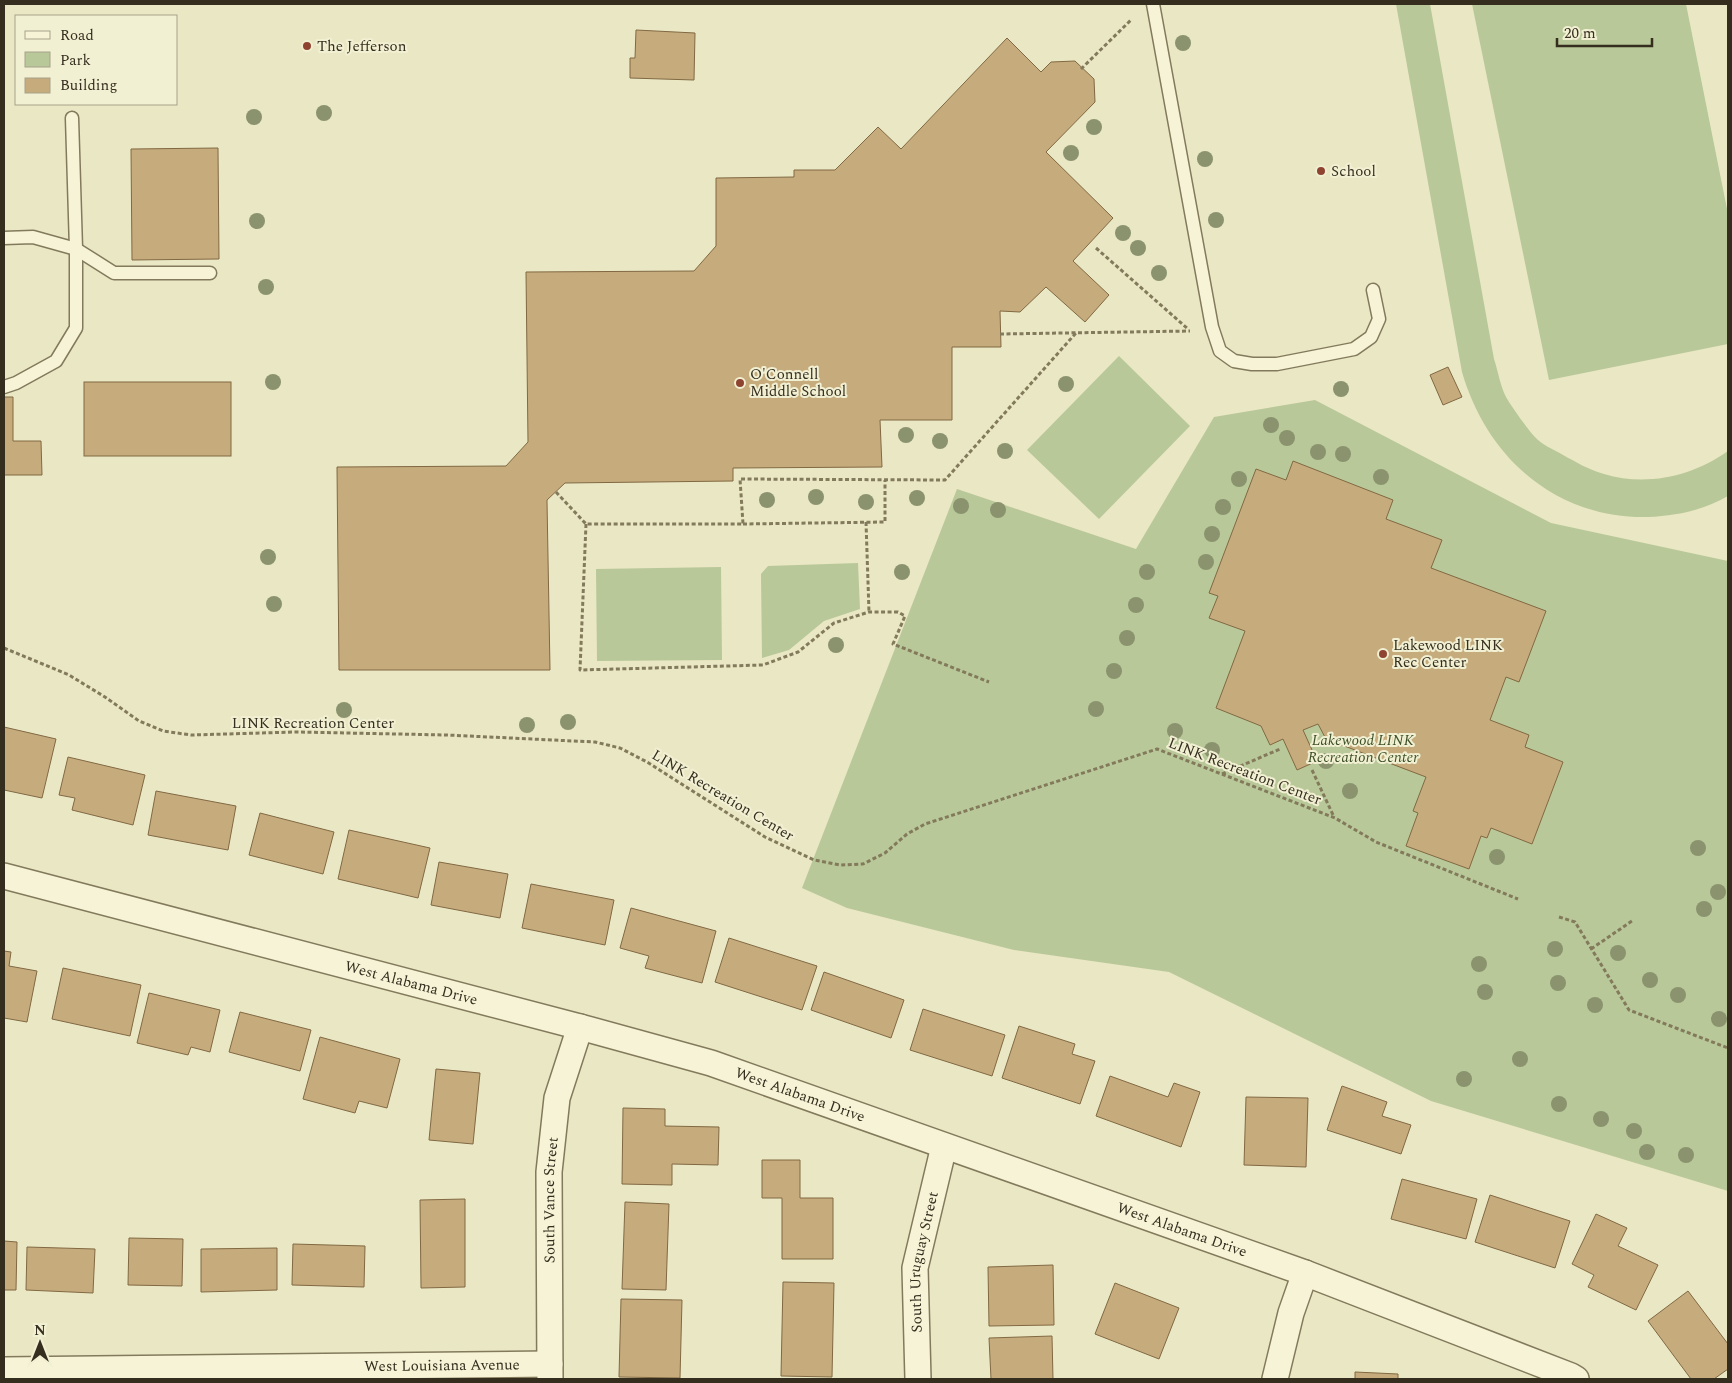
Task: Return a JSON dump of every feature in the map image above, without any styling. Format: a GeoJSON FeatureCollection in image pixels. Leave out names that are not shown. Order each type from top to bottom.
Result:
{"type":"FeatureCollection","features":[{"type":"Feature","properties":{"kind":"street","name":"West Alabama Drive"},"geometry":{"type":"LineString","coordinates":[[4,876],[711,1063],[1305,1273],[1576,1379]]}},
{"type":"Feature","properties":{"kind":"street","name":"South Vance Street"},"geometry":{"type":"LineString","coordinates":[[550,1371],[549,1172],[557,1098],[580,1027]]}},
{"type":"Feature","properties":{"kind":"street","name":"South Uruguay Street"},"geometry":{"type":"LineString","coordinates":[[918,1379],[915,1268],[944,1146]]}},
{"type":"Feature","properties":{"kind":"street"},"geometry":{"type":"LineString","coordinates":[[1275,1379],[1291,1313],[1305,1273]]}},
{"type":"Feature","properties":{"kind":"street","name":"West Louisiana Avenue"},"geometry":{"type":"LineString","coordinates":[[4,1370],[550,1371]]}},
{"type":"Feature","properties":{"kind":"lane"},"geometry":{"type":"LineString","coordinates":[[1153,4],[1212,327],[1220,351],[1234,360],[1252,364],[1277,364],[1354,349],[1371,337],[1379,319],[1374,290]]}},
{"type":"Feature","properties":{"kind":"lane"},"geometry":{"type":"LineString","coordinates":[[4,387],[16,383],[56,360],[76,328],[76,249],[72,118]]}},
{"type":"Feature","properties":{"kind":"lane"},"geometry":{"type":"LineString","coordinates":[[4,238],[32,237],[76,249],[114,273],[210,273]]}},
{"type":"Feature","properties":{"kind":"path"},"geometry":{"type":"LineString","coordinates":[[1081,69],[1132,19]]}},
{"type":"Feature","properties":{"kind":"path"},"geometry":{"type":"LineString","coordinates":[[1000,334],[1190,331],[1096,248]]}},
{"type":"Feature","properties":{"kind":"path"},"geometry":{"type":"LineString","coordinates":[[743,524],[740,479],[945,480],[1076,333]]}},
{"type":"Feature","properties":{"kind":"path"},"geometry":{"type":"LineString","coordinates":[[586,524],[885,522],[885,480]]}},
{"type":"Feature","properties":{"kind":"path"},"geometry":{"type":"LineString","coordinates":[[556,492],[586,524],[580,670],[763,665],[798,652],[834,623],[869,612],[898,612],[905,616],[893,644],[989,682]]}},
{"type":"Feature","properties":{"kind":"path"},"geometry":{"type":"LineString","coordinates":[[866,522],[869,612]]}},
{"type":"Feature","properties":{"kind":"path","name":"LINK Recreation Center"},"geometry":{"type":"LineString","coordinates":[[4,648],[69,675],[105,697],[138,721],[163,731],[191,735],[305,732],[456,735],[595,742],[620,748],[647,762],[765,837],[814,860],[840,865],[863,864],[884,853],[907,834],[925,824],[1158,749],[1334,818],[1376,842],[1518,899]]}},
{"type":"Feature","properties":{"kind":"path"},"geometry":{"type":"LineString","coordinates":[[1221,774],[1280,749]]}},
{"type":"Feature","properties":{"kind":"path"},"geometry":{"type":"LineString","coordinates":[[1312,770],[1334,818]]}},
{"type":"Feature","properties":{"kind":"path"},"geometry":{"type":"LineString","coordinates":[[1560,917],[1574,922],[1628,1010],[1728,1048]]}},
{"type":"Feature","properties":{"kind":"path"},"geometry":{"type":"LineString","coordinates":[[1591,949],[1632,921]]}},
{"type":"Feature","properties":{"kind":"green space"},"geometry":{"type":"Polygon","coordinates":[[[1396,4],[1430,4],[1494,359],[1507,399],[1534,436],[1544,444],[1588,468],[1620,478],[1653,479],[1685,473],[1714,460],[1728,451],[1728,496],[1700,509],[1679,514],[1648,517],[1615,515],[1584,507],[1555,495],[1530,477],[1508,456],[1489,431],[1473,403],[1462,372],[1396,4]]]}},
{"type":"Feature","properties":{"kind":"green space"},"geometry":{"type":"Polygon","coordinates":[[[1472,4],[1686,4],[1728,214],[1728,344],[1549,380],[1472,4]]]}},
{"type":"Feature","properties":{"kind":"green space"},"geometry":{"type":"Polygon","coordinates":[[[1119,356],[1190,426],[1099,519],[1027,450],[1119,356]]]}},
{"type":"Feature","properties":{"kind":"green space","name":"Lakewood LINK Recreation Center"},"geometry":{"type":"Polygon","coordinates":[[[1315,400],[1551,523],[1728,561],[1728,1191],[1431,1101],[1169,972],[1014,950],[847,908],[802,888],[957,489],[1136,549],[1214,417],[1315,400]]]}},
{"type":"Feature","properties":{"kind":"green space"},"geometry":{"type":"Polygon","coordinates":[[[858,563],[860,609],[824,621],[789,650],[762,658],[761,574],[768,566],[858,563]]]}},
{"type":"Feature","properties":{"kind":"green space"},"geometry":{"type":"Polygon","coordinates":[[[721,567],[722,660],[597,661],[596,569],[721,567]]]}},
{"type":"Feature","properties":{"kind":"building"},"geometry":{"type":"Polygon","coordinates":[[[636,30],[695,33],[694,80],[630,78],[630,58],[635,58],[636,30]]]}},
{"type":"Feature","properties":{"kind":"building","name":"O'Connell Middle School"},"geometry":{"type":"Polygon","coordinates":[[[1007,38],[1041,72],[1051,62],[1075,61],[1094,79],[1095,102],[1046,152],[1113,218],[1073,261],[1109,295],[1085,322],[1046,287],[1020,312],[1000,311],[1001,347],[952,347],[952,420],[880,420],[882,467],[733,468],[733,481],[565,483],[547,500],[550,670],[339,670],[337,467],[506,466],[528,442],[526,272],[694,271],[716,246],[716,178],[794,177],[794,170],[835,170],[878,127],[901,149],[1007,38]]]}},
{"type":"Feature","properties":{"kind":"building"},"geometry":{"type":"Polygon","coordinates":[[[218,148],[219,259],[132,260],[131,149],[218,148]]]}},
{"type":"Feature","properties":{"kind":"building"},"geometry":{"type":"Polygon","coordinates":[[[1448,367],[1462,397],[1443,405],[1430,375],[1448,367]]]}},
{"type":"Feature","properties":{"kind":"building"},"geometry":{"type":"Polygon","coordinates":[[[84,382],[231,382],[231,456],[84,456],[84,382]]]}},
{"type":"Feature","properties":{"kind":"building"},"geometry":{"type":"Polygon","coordinates":[[[4,397],[13,397],[13,441],[41,441],[42,475],[4,475],[4,397]]]}},
{"type":"Feature","properties":{"kind":"building","name":"Lakewood LINK Rec Center"},"geometry":{"type":"Polygon","coordinates":[[[1293,461],[1393,500],[1386,519],[1442,540],[1431,568],[1546,611],[1519,682],[1506,677],[1490,720],[1529,735],[1525,747],[1563,762],[1532,844],[1491,828],[1487,838],[1481,836],[1469,869],[1406,846],[1418,813],[1413,811],[1426,777],[1326,739],[1318,724],[1303,730],[1317,761],[1297,770],[1283,739],[1270,745],[1261,726],[1216,708],[1245,631],[1209,618],[1218,596],[1209,593],[1256,469],[1286,480],[1293,461]]]}},
{"type":"Feature","properties":{"kind":"building"},"geometry":{"type":"Polygon","coordinates":[[[4,727],[56,739],[42,798],[4,790],[4,727]]]}},
{"type":"Feature","properties":{"kind":"building"},"geometry":{"type":"Polygon","coordinates":[[[68,757],[145,775],[133,825],[72,810],[75,798],[59,795],[68,757]]]}},
{"type":"Feature","properties":{"kind":"building"},"geometry":{"type":"Polygon","coordinates":[[[156,791],[236,806],[228,850],[148,835],[156,791]]]}},
{"type":"Feature","properties":{"kind":"building"},"geometry":{"type":"Polygon","coordinates":[[[260,813],[334,832],[323,874],[249,855],[260,813]]]}},
{"type":"Feature","properties":{"kind":"building"},"geometry":{"type":"Polygon","coordinates":[[[349,830],[430,848],[418,898],[338,879],[349,830]]]}},
{"type":"Feature","properties":{"kind":"building"},"geometry":{"type":"Polygon","coordinates":[[[439,862],[508,874],[500,918],[431,905],[439,862]]]}},
{"type":"Feature","properties":{"kind":"building"},"geometry":{"type":"Polygon","coordinates":[[[531,884],[614,900],[605,945],[522,928],[531,884]]]}},
{"type":"Feature","properties":{"kind":"building"},"geometry":{"type":"Polygon","coordinates":[[[631,908],[716,931],[702,983],[645,968],[649,956],[620,948],[631,908]]]}},
{"type":"Feature","properties":{"kind":"building"},"geometry":{"type":"Polygon","coordinates":[[[729,938],[817,966],[802,1010],[715,982],[729,938]]]}},
{"type":"Feature","properties":{"kind":"building"},"geometry":{"type":"Polygon","coordinates":[[[4,951],[11,952],[9,966],[37,971],[27,1022],[4,1018],[4,951]]]}},
{"type":"Feature","properties":{"kind":"building"},"geometry":{"type":"Polygon","coordinates":[[[63,968],[141,985],[130,1036],[52,1019],[63,968]]]}},
{"type":"Feature","properties":{"kind":"building"},"geometry":{"type":"Polygon","coordinates":[[[824,972],[904,1000],[891,1038],[811,1010],[824,972]]]}},
{"type":"Feature","properties":{"kind":"building"},"geometry":{"type":"Polygon","coordinates":[[[149,993],[220,1010],[210,1052],[191,1047],[188,1055],[137,1043],[149,993]]]}},
{"type":"Feature","properties":{"kind":"building"},"geometry":{"type":"Polygon","coordinates":[[[923,1009],[1005,1035],[992,1076],[910,1050],[923,1009]]]}},
{"type":"Feature","properties":{"kind":"building"},"geometry":{"type":"Polygon","coordinates":[[[240,1012],[311,1030],[300,1071],[229,1052],[240,1012]]]}},
{"type":"Feature","properties":{"kind":"building"},"geometry":{"type":"Polygon","coordinates":[[[1019,1026],[1075,1044],[1072,1054],[1095,1061],[1080,1104],[1002,1078],[1019,1026]]]}},
{"type":"Feature","properties":{"kind":"building"},"geometry":{"type":"Polygon","coordinates":[[[320,1037],[400,1059],[387,1108],[359,1101],[355,1113],[303,1099],[320,1037]]]}},
{"type":"Feature","properties":{"kind":"building"},"geometry":{"type":"Polygon","coordinates":[[[436,1069],[480,1073],[473,1144],[429,1140],[436,1069]]]}},
{"type":"Feature","properties":{"kind":"building"},"geometry":{"type":"Polygon","coordinates":[[[1110,1076],[1168,1097],[1174,1083],[1200,1092],[1181,1147],[1096,1116],[1110,1076]]]}},
{"type":"Feature","properties":{"kind":"building"},"geometry":{"type":"Polygon","coordinates":[[[1342,1086],[1387,1102],[1382,1116],[1411,1125],[1401,1154],[1327,1130],[1342,1086]]]}},
{"type":"Feature","properties":{"kind":"building"},"geometry":{"type":"Polygon","coordinates":[[[1246,1097],[1308,1098],[1306,1167],[1244,1165],[1246,1097]]]}},
{"type":"Feature","properties":{"kind":"building"},"geometry":{"type":"Polygon","coordinates":[[[623,1108],[665,1109],[665,1126],[719,1127],[718,1165],[672,1164],[672,1185],[622,1184],[623,1108]]]}},
{"type":"Feature","properties":{"kind":"building"},"geometry":{"type":"Polygon","coordinates":[[[762,1160],[800,1160],[800,1198],[833,1198],[833,1259],[782,1259],[782,1198],[762,1198],[762,1160]]]}},
{"type":"Feature","properties":{"kind":"building"},"geometry":{"type":"Polygon","coordinates":[[[1402,1179],[1477,1199],[1466,1239],[1391,1219],[1402,1179]]]}},
{"type":"Feature","properties":{"kind":"building"},"geometry":{"type":"Polygon","coordinates":[[[1490,1195],[1570,1221],[1555,1268],[1475,1242],[1490,1195]]]}},
{"type":"Feature","properties":{"kind":"building"},"geometry":{"type":"Polygon","coordinates":[[[465,1199],[465,1287],[421,1288],[420,1200],[465,1199]]]}},
{"type":"Feature","properties":{"kind":"building"},"geometry":{"type":"Polygon","coordinates":[[[625,1202],[669,1204],[666,1290],[622,1289],[625,1202]]]}},
{"type":"Feature","properties":{"kind":"building"},"geometry":{"type":"Polygon","coordinates":[[[1596,1214],[1627,1228],[1618,1246],[1658,1265],[1636,1310],[1588,1287],[1594,1275],[1572,1264],[1596,1214]]]}},
{"type":"Feature","properties":{"kind":"building"},"geometry":{"type":"Polygon","coordinates":[[[129,1238],[183,1239],[182,1286],[128,1285],[129,1238]]]}},
{"type":"Feature","properties":{"kind":"building"},"geometry":{"type":"Polygon","coordinates":[[[4,1241],[17,1242],[16,1290],[4,1290],[4,1241]]]}},
{"type":"Feature","properties":{"kind":"building"},"geometry":{"type":"Polygon","coordinates":[[[293,1244],[365,1246],[364,1287],[292,1285],[293,1244]]]}},
{"type":"Feature","properties":{"kind":"building"},"geometry":{"type":"Polygon","coordinates":[[[27,1247],[95,1249],[93,1293],[26,1290],[27,1247]]]}},
{"type":"Feature","properties":{"kind":"building"},"geometry":{"type":"Polygon","coordinates":[[[277,1248],[277,1290],[201,1292],[201,1249],[277,1248]]]}},
{"type":"Feature","properties":{"kind":"building"},"geometry":{"type":"Polygon","coordinates":[[[1053,1265],[1054,1325],[989,1326],[988,1267],[1053,1265]]]}},
{"type":"Feature","properties":{"kind":"building"},"geometry":{"type":"Polygon","coordinates":[[[783,1282],[834,1283],[832,1377],[781,1376],[783,1282]]]}},
{"type":"Feature","properties":{"kind":"building"},"geometry":{"type":"Polygon","coordinates":[[[1115,1283],[1179,1308],[1159,1359],[1095,1334],[1115,1283]]]}},
{"type":"Feature","properties":{"kind":"building"},"geometry":{"type":"Polygon","coordinates":[[[1688,1291],[1728,1344],[1728,1369],[1714,1379],[1691,1379],[1648,1321],[1688,1291]]]}},
{"type":"Feature","properties":{"kind":"building"},"geometry":{"type":"Polygon","coordinates":[[[621,1299],[682,1300],[680,1378],[619,1377],[621,1299]]]}},
{"type":"Feature","properties":{"kind":"building"},"geometry":{"type":"Polygon","coordinates":[[[1052,1336],[1053,1379],[991,1379],[989,1338],[1052,1336]]]}},
{"type":"Feature","properties":{"kind":"building"},"geometry":{"type":"Polygon","coordinates":[[[1355,1372],[1398,1374],[1398,1379],[1355,1379],[1355,1372]]]}},
{"type":"Feature","properties":{"kind":"place","name":"The Jefferson"},"geometry":{"type":"Point","coordinates":[307,46]}},
{"type":"Feature","properties":{"kind":"place","name":"School"},"geometry":{"type":"Point","coordinates":[1321,171]}},
{"type":"Feature","properties":{"kind":"place","name":"O'Connell Middle School"},"geometry":{"type":"Point","coordinates":[740,383]}},
{"type":"Feature","properties":{"kind":"place","name":"Lakewood LINK Rec Center"},"geometry":{"type":"Point","coordinates":[1383,654]}}]}
